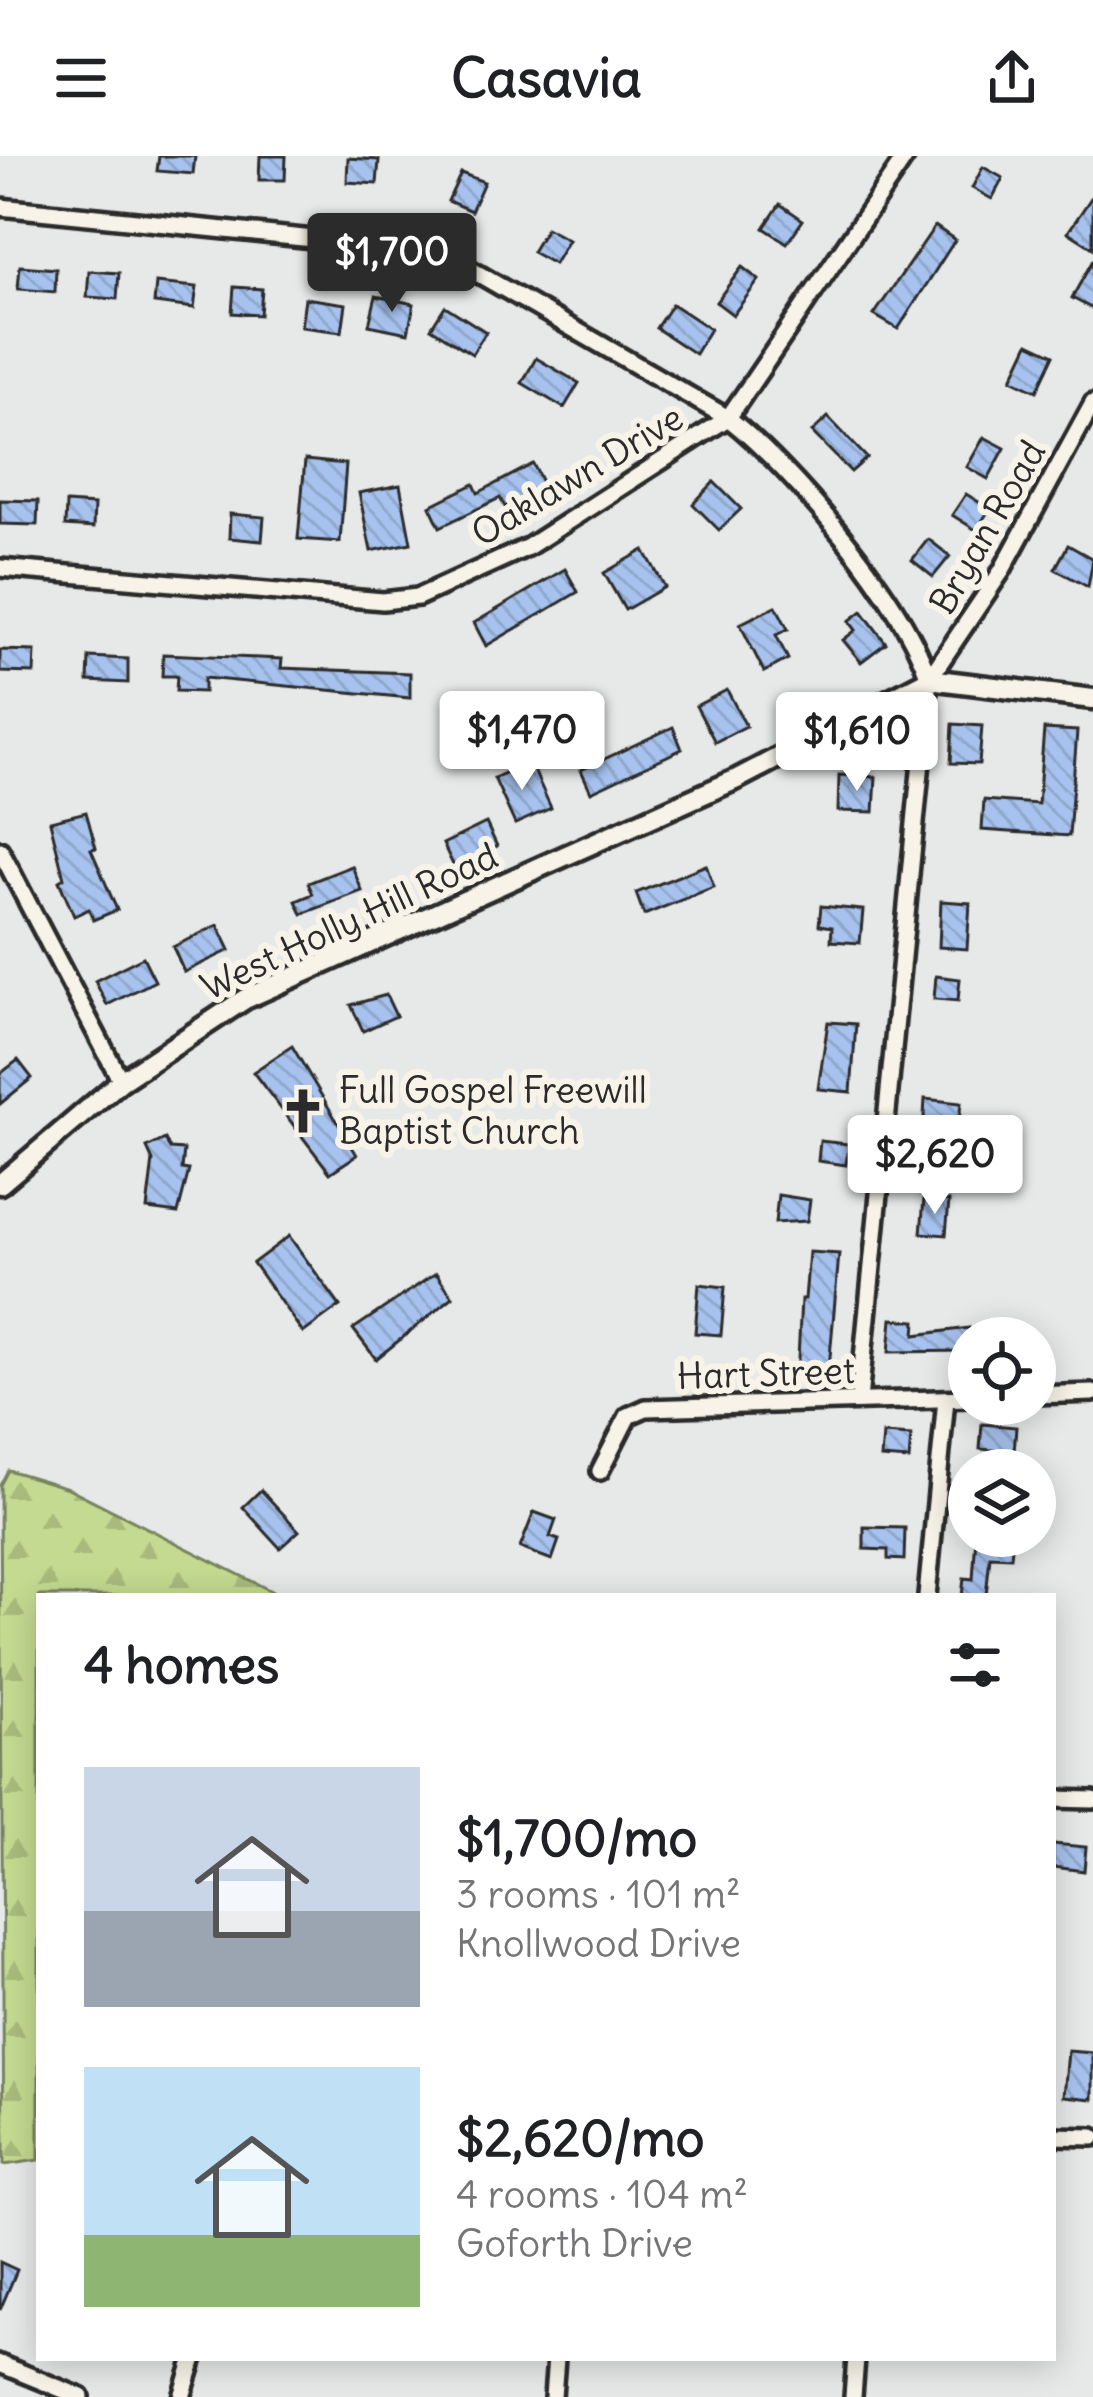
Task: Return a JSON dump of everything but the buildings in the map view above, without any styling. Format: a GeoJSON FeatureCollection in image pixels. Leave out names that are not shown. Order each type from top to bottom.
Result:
{"type":"FeatureCollection","features":[{"type":"Feature","properties":{"kind":"street","name":"Oaklawn Drive"},"geometry":{"type":"LineString","coordinates":[[0,568],[383,601],[418,598],[528,547],[728,418],[906,156]]}},
{"type":"Feature","properties":{"kind":"street"},"geometry":{"type":"LineString","coordinates":[[0,207],[382,246],[456,261],[728,418],[780,463],[902,615],[929,679],[859,1400]]}},
{"type":"Feature","properties":{"kind":"street","name":"Bryan Road"},"geometry":{"type":"LineString","coordinates":[[929,679],[1001,572],[1093,403]]}},
{"type":"Feature","properties":{"kind":"street"},"geometry":{"type":"LineString","coordinates":[[929,679],[964,687],[1093,699]]}},
{"type":"Feature","properties":{"kind":"street","name":"West Holly Hill Road"},"geometry":{"type":"LineString","coordinates":[[0,1184],[174,1042],[261,992],[737,779],[929,679]]}},
{"type":"Feature","properties":{"kind":"street"},"geometry":{"type":"LineString","coordinates":[[0,850],[121,1081]]}},
{"type":"Feature","properties":{"kind":"street"},"geometry":{"type":"LineString","coordinates":[[1056,1395],[1093,1393]]}},
{"type":"Feature","properties":{"kind":"street"},"geometry":{"type":"LineString","coordinates":[[927,1593],[946,1399]]}},
{"type":"Feature","properties":{"kind":"street","name":"Hart Street"},"geometry":{"type":"LineString","coordinates":[[600,1471],[628,1416],[646,1408],[946,1399]]}},
{"type":"Feature","properties":{"kind":"street"},"geometry":{"type":"LineString","coordinates":[[1056,1799],[1093,1800]]}},
{"type":"Feature","properties":{"kind":"street"},"geometry":{"type":"LineString","coordinates":[[1056,2136],[1093,2137]]}},
{"type":"Feature","properties":{"kind":"street"},"geometry":{"type":"LineString","coordinates":[[182,2397],[193,2361]]}},
{"type":"Feature","properties":{"kind":"street"},"geometry":{"type":"LineString","coordinates":[[554,2397],[556,2361]]}},
{"type":"Feature","properties":{"kind":"street"},"geometry":{"type":"LineString","coordinates":[[853,2397],[856,2361]]}},
{"type":"Feature","properties":{"kind":"street"},"geometry":{"type":"LineString","coordinates":[[0,2364],[81,2397]]}},
{"type":"Feature","properties":{"kind":"green space"},"geometry":{"type":"Polygon","coordinates":[[[8,1470],[68,1488],[275,1593],[36,1593],[36,2160],[4,2165],[0,1485],[8,1470]]]}},
{"type":"Feature","properties":{"kind":"place","name":"Full Gospel Freewill Baptist Church"},"geometry":{"type":"Point","coordinates":[303,1111]}}]}
